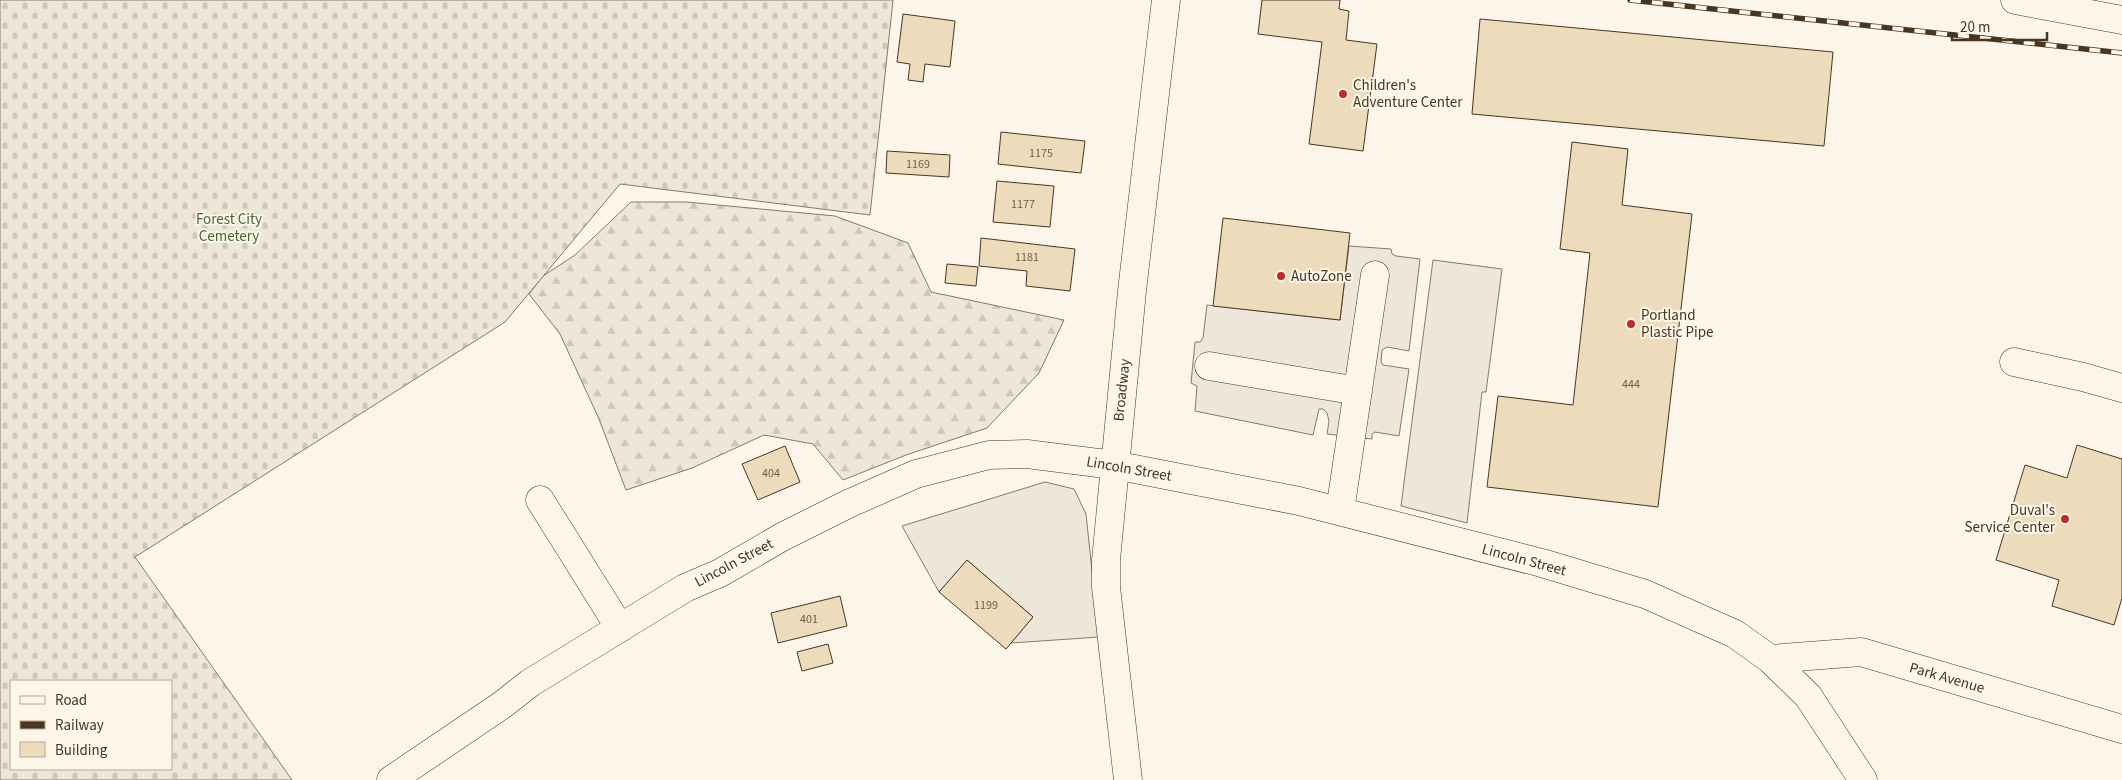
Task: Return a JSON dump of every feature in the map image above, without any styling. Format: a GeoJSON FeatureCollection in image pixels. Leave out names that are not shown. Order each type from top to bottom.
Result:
{"type":"FeatureCollection","features":[{"type":"Feature","properties":{"kind":"main road","name":"Broadway"},"geometry":{"type":"LineString","coordinates":[[1128,780],[1106,586],[1106,560],[1132,291],[1166,0]]}},
{"type":"Feature","properties":{"kind":"main road"},"geometry":{"type":"LineString","coordinates":[[2015,0],[2122,20]]}},
{"type":"Feature","properties":{"kind":"main road"},"geometry":{"type":"LineString","coordinates":[[1340,512],[1375,274]]}},
{"type":"Feature","properties":{"kind":"main road"},"geometry":{"type":"LineString","coordinates":[[2014,362],[2083,377],[2122,388]]}},
{"type":"Feature","properties":{"kind":"main road"},"geometry":{"type":"LineString","coordinates":[[1209,366],[1358,391]]}},
{"type":"Feature","properties":{"kind":"main road","name":"Lincoln Street"},"geometry":{"type":"LineString","coordinates":[[391,780],[502,705],[530,683],[686,588],[720,573],[782,537],[848,504],[916,474],[989,455],[1027,454],[1114,465],[1299,501],[1542,563],[1645,594],[1735,634],[1770,659],[1808,696],[1863,780]]}},
{"type":"Feature","properties":{"kind":"main road"},"geometry":{"type":"LineString","coordinates":[[540,500],[620,628]]}},
{"type":"Feature","properties":{"kind":"main road","name":"Park Avenue"},"geometry":{"type":"LineString","coordinates":[[1770,659],[1861,652],[2122,729]]}},
{"type":"Feature","properties":{"kind":"green space","name":"Forest City Cemetery"},"geometry":{"type":"Polygon","coordinates":[[[0,0],[893,0],[870,215],[620,184],[505,322],[135,557],[292,780],[0,780],[0,0]]]}},
{"type":"Feature","properties":{"kind":"green space"},"geometry":{"type":"Polygon","coordinates":[[[631,202],[686,202],[835,216],[908,243],[931,292],[1064,320],[1039,373],[987,428],[906,455],[843,480],[813,444],[764,435],[692,468],[626,490],[599,419],[560,334],[529,294],[543,276],[575,255],[631,202]]]}},
{"type":"Feature","properties":{"kind":"shaded area"},"geometry":{"type":"Polygon","coordinates":[[[1349,246],[1391,249],[1392,254],[1396,256],[1420,259],[1409,351],[1387,347],[1382,350],[1381,362],[1383,365],[1409,369],[1399,436],[1375,432],[1372,434],[1372,439],[1327,434],[1329,421],[1327,413],[1323,409],[1319,409],[1313,435],[1195,411],[1197,386],[1191,383],[1195,342],[1200,342],[1203,338],[1207,305],[1340,320],[1349,246]]]}},
{"type":"Feature","properties":{"kind":"shaded area"},"geometry":{"type":"Polygon","coordinates":[[[1433,260],[1502,269],[1486,392],[1482,392],[1467,523],[1401,506],[1433,260]]]}},
{"type":"Feature","properties":{"kind":"shaded area"},"geometry":{"type":"Polygon","coordinates":[[[1045,482],[1074,489],[1086,514],[1099,637],[1011,643],[1033,617],[967,560],[939,592],[902,526],[1045,482]]]}},
{"type":"Feature","properties":{"kind":"building","name":"Children's Adventure Center"},"geometry":{"type":"Polygon","coordinates":[[[1262,0],[1340,0],[1339,9],[1349,11],[1346,40],[1377,44],[1363,151],[1309,144],[1322,42],[1258,34],[1262,0]]]}},
{"type":"Feature","properties":{"kind":"building"},"geometry":{"type":"Polygon","coordinates":[[[903,14],[955,21],[950,67],[925,64],[923,82],[908,80],[910,64],[897,62],[903,14]]]}},
{"type":"Feature","properties":{"kind":"building"},"geometry":{"type":"Polygon","coordinates":[[[1480,19],[1833,52],[1824,146],[1472,114],[1480,19]]]}},
{"type":"Feature","properties":{"kind":"building"},"geometry":{"type":"Polygon","coordinates":[[[1001,132],[1085,141],[1081,173],[998,164],[1001,132]]]}},
{"type":"Feature","properties":{"kind":"building","name":"Portland Plastic Pipe"},"geometry":{"type":"Polygon","coordinates":[[[1572,142],[1628,149],[1622,205],[1692,214],[1658,507],[1487,487],[1498,396],[1573,405],[1590,253],[1560,249],[1572,142]]]}},
{"type":"Feature","properties":{"kind":"building"},"geometry":{"type":"Polygon","coordinates":[[[887,151],[950,155],[949,177],[886,173],[887,151]]]}},
{"type":"Feature","properties":{"kind":"building"},"geometry":{"type":"Polygon","coordinates":[[[997,181],[1054,186],[1050,227],[993,222],[997,181]]]}},
{"type":"Feature","properties":{"kind":"building","name":"AutoZone"},"geometry":{"type":"Polygon","coordinates":[[[1223,218],[1350,233],[1340,320],[1213,306],[1223,218]]]}},
{"type":"Feature","properties":{"kind":"building"},"geometry":{"type":"Polygon","coordinates":[[[981,238],[1075,249],[1070,291],[1026,286],[1027,271],[979,266],[981,238]]]}},
{"type":"Feature","properties":{"kind":"building"},"geometry":{"type":"Polygon","coordinates":[[[947,264],[978,267],[976,286],[945,283],[947,264]]]}},
{"type":"Feature","properties":{"kind":"building","name":"Duval's Service Center"},"geometry":{"type":"Polygon","coordinates":[[[2077,445],[2122,459],[2122,598],[2114,625],[2052,606],[2059,580],[1996,560],[2025,465],[2067,478],[2077,445]]]}},
{"type":"Feature","properties":{"kind":"building"},"geometry":{"type":"Polygon","coordinates":[[[785,446],[800,482],[758,500],[742,464],[785,446]]]}},
{"type":"Feature","properties":{"kind":"building"},"geometry":{"type":"Polygon","coordinates":[[[967,560],[1033,617],[1006,649],[939,592],[967,560]]]}},
{"type":"Feature","properties":{"kind":"building"},"geometry":{"type":"Polygon","coordinates":[[[840,596],[847,626],[778,643],[771,613],[840,596]]]}},
{"type":"Feature","properties":{"kind":"building"},"geometry":{"type":"Polygon","coordinates":[[[828,644],[833,663],[802,671],[797,652],[828,644]]]}},
{"type":"Feature","properties":{"kind":"railway"},"geometry":{"type":"LineString","coordinates":[[1630,0],[2122,53]]}},
{"type":"Feature","properties":{"kind":"place","name":"Children's Adventure Center"},"geometry":{"type":"Point","coordinates":[1343,94]}},
{"type":"Feature","properties":{"kind":"place","name":"AutoZone"},"geometry":{"type":"Point","coordinates":[1281,276]}},
{"type":"Feature","properties":{"kind":"place","name":"Portland Plastic Pipe"},"geometry":{"type":"Point","coordinates":[1631,324]}},
{"type":"Feature","properties":{"kind":"place","name":"Duval's Service Center"},"geometry":{"type":"Point","coordinates":[2065,519]}}]}
